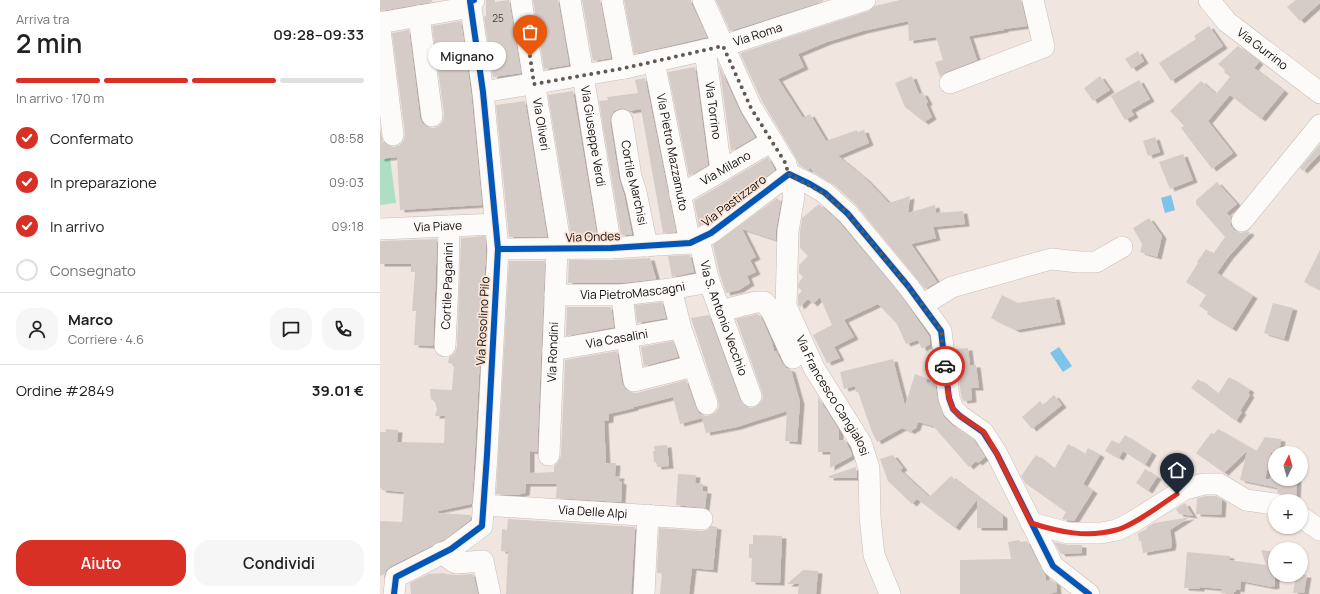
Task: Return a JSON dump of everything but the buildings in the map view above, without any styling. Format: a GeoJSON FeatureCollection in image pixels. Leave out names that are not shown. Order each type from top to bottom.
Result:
{"type":"FeatureCollection","features":[{"type":"Feature","properties":{"kind":"street","name":"Via Oliveri"},"geometry":{"type":"LineString","coordinates":[[521,0],[559,249]]}},
{"type":"Feature","properties":{"kind":"street","name":"Via Giuseppe Verdi"},"geometry":{"type":"LineString","coordinates":[[570,0],[611,248]]}},
{"type":"Feature","properties":{"kind":"street"},"geometry":{"type":"LineString","coordinates":[[612,0],[625,68]]}},
{"type":"Feature","properties":{"kind":"street","name":"Via Roma"},"geometry":{"type":"LineString","coordinates":[[483,92],[583,76],[714,48],[830,5],[865,0]]}},
{"type":"Feature","properties":{"kind":"street"},"geometry":{"type":"LineString","coordinates":[[950,83],[1044,47],[1033,0]]}},
{"type":"Feature","properties":{"kind":"street","name":"Via Gurrino"},"geometry":{"type":"LineString","coordinates":[[1209,0],[1227,22],[1320,93]]}},
{"type":"Feature","properties":{"kind":"street"},"geometry":{"type":"LineString","coordinates":[[709,2],[714,48],[786,164],[788,174],[825,194],[848,214],[941,330],[949,398],[953,409],[960,416],[984,432],[997,454],[1054,566],[1089,594]]}},
{"type":"Feature","properties":{"kind":"street"},"geometry":{"type":"LineString","coordinates":[[380,23],[419,16],[471,3]]}},
{"type":"Feature","properties":{"kind":"street","name":"Via Rosolino Pilo"},"geometry":{"type":"LineString","coordinates":[[394,594],[396,577],[451,549],[482,526],[498,249],[483,92],[471,3]]}},
{"type":"Feature","properties":{"kind":"street"},"geometry":{"type":"LineString","coordinates":[[419,16],[432,116]]}},
{"type":"Feature","properties":{"kind":"street"},"geometry":{"type":"LineString","coordinates":[[380,30],[393,135]]}},
{"type":"Feature","properties":{"kind":"street","name":"Via Torrino"},"geometry":{"type":"LineString","coordinates":[[714,48],[721,171]]}},
{"type":"Feature","properties":{"kind":"street","name":"Via Pietro Mazzamuto"},"geometry":{"type":"LineString","coordinates":[[654,61],[680,195],[695,241]]}},
{"type":"Feature","properties":{"kind":"street","name":"Cortile Marchisi"},"geometry":{"type":"LineString","coordinates":[[622,120],[631,177],[636,192],[647,246]]}},
{"type":"Feature","properties":{"kind":"street"},"geometry":{"type":"LineString","coordinates":[[1242,221],[1320,125]]}},
{"type":"Feature","properties":{"kind":"street","name":"Via Milano"},"geometry":{"type":"LineString","coordinates":[[680,195],[772,141]]}},
{"type":"Feature","properties":{"kind":"street","name":"Via Francesco Cangialosi"},"geometry":{"type":"LineString","coordinates":[[788,174],[794,196],[788,231],[786,306],[814,368],[862,443],[869,468],[870,517],[874,556],[890,594]]}},
{"type":"Feature","properties":{"kind":"street","name":"Via Pastizzaro"},"geometry":{"type":"LineString","coordinates":[[695,241],[711,233],[788,174]]}},
{"type":"Feature","properties":{"kind":"street","name":"Via Piave"},"geometry":{"type":"LineString","coordinates":[[380,229],[496,224]]}},
{"type":"Feature","properties":{"kind":"street","name":"Cortile Paganini"},"geometry":{"type":"LineString","coordinates":[[445,346],[449,226]]}},
{"type":"Feature","properties":{"kind":"street","name":"Via Ondes"},"geometry":{"type":"LineString","coordinates":[[498,249],[611,248],[695,241]]}},
{"type":"Feature","properties":{"kind":"street","name":"Via S. Antonio Vecchio"},"geometry":{"type":"LineString","coordinates":[[695,241],[751,396]]}},
{"type":"Feature","properties":{"kind":"street"},"geometry":{"type":"LineString","coordinates":[[922,305],[952,287],[1052,259],[1096,262],[1122,247]]}},
{"type":"Feature","properties":{"kind":"street","name":"Via Rondini"},"geometry":{"type":"LineString","coordinates":[[549,455],[555,295],[559,249]]}},
{"type":"Feature","properties":{"kind":"street","name":"Via PietroMascagni"},"geometry":{"type":"LineString","coordinates":[[555,295],[622,295],[672,289],[709,282]]}},
{"type":"Feature","properties":{"kind":"street"},"geometry":{"type":"LineString","coordinates":[[672,289],[680,328],[707,404]]}},
{"type":"Feature","properties":{"kind":"street"},"geometry":{"type":"LineString","coordinates":[[622,295],[634,381],[693,366]]}},
{"type":"Feature","properties":{"kind":"street"},"geometry":{"type":"LineString","coordinates":[[720,311],[756,302],[764,302],[771,310],[793,358]]}},
{"type":"Feature","properties":{"kind":"street","name":"Via Casalini"},"geometry":{"type":"LineString","coordinates":[[553,350],[680,328]]}},
{"type":"Feature","properties":{"kind":"street"},"geometry":{"type":"LineString","coordinates":[[1031,523],[1068,533],[1101,533],[1117,530],[1131,523],[1185,489],[1204,484],[1219,484],[1246,500],[1268,503]]}},
{"type":"Feature","properties":{"kind":"street","name":"Via Delle Alpi"},"geometry":{"type":"LineString","coordinates":[[483,505],[702,518]]}},
{"type":"Feature","properties":{"kind":"street"},"geometry":{"type":"LineString","coordinates":[[644,594],[648,515]]}},
{"type":"Feature","properties":{"kind":"street"},"geometry":{"type":"LineString","coordinates":[[1308,522],[1320,530]]}},
{"type":"Feature","properties":{"kind":"street"},"geometry":{"type":"LineString","coordinates":[[441,553],[456,563],[483,562],[490,594]]}},
{"type":"Feature","properties":{"kind":"green space"},"geometry":{"type":"Polygon","coordinates":[[[390,158],[396,203],[380,205],[380,159],[390,158]]]}},
{"type":"Feature","properties":{"kind":"water"},"geometry":{"type":"Polygon","coordinates":[[[1171,195],[1175,210],[1165,213],[1161,198],[1171,195]]]}},
{"type":"Feature","properties":{"kind":"water"},"geometry":{"type":"Polygon","coordinates":[[[1059,347],[1072,366],[1063,372],[1050,353],[1059,347]]]}},
{"type":"Feature","properties":{"kind":"cycle path"},"geometry":{"type":"LineString","coordinates":[[394,594],[396,577],[451,549],[482,526],[498,249],[483,92],[470,1],[474,0]]}},
{"type":"Feature","properties":{"kind":"cycle path"},"geometry":{"type":"LineString","coordinates":[[498,249],[611,248],[690,243],[711,233],[789,174],[810,184],[825,193],[848,214],[908,286],[941,331],[949,398],[953,409],[960,416],[983,432],[997,454],[1053,566],[1089,594]]}},
{"type":"Feature","properties":{"kind":"way so far"},"geometry":{"type":"LineString","coordinates":[[530,56],[534,84],[625,68],[723,46],[751,108],[786,164],[788,174],[810,184],[825,194],[848,214],[908,286],[941,330],[944,346],[945,366]]}},
{"type":"Feature","properties":{"kind":"place","name":"Mignano"},"geometry":{"type":"Point","coordinates":[530,56]}},
{"type":"Feature","properties":{"kind":"route"},"geometry":{"type":"LineString","coordinates":[[945,366],[949,398],[953,409],[960,416],[984,432],[997,454],[1031,523],[1068,533],[1101,533],[1117,530],[1131,523],[1177,494]]}}]}
